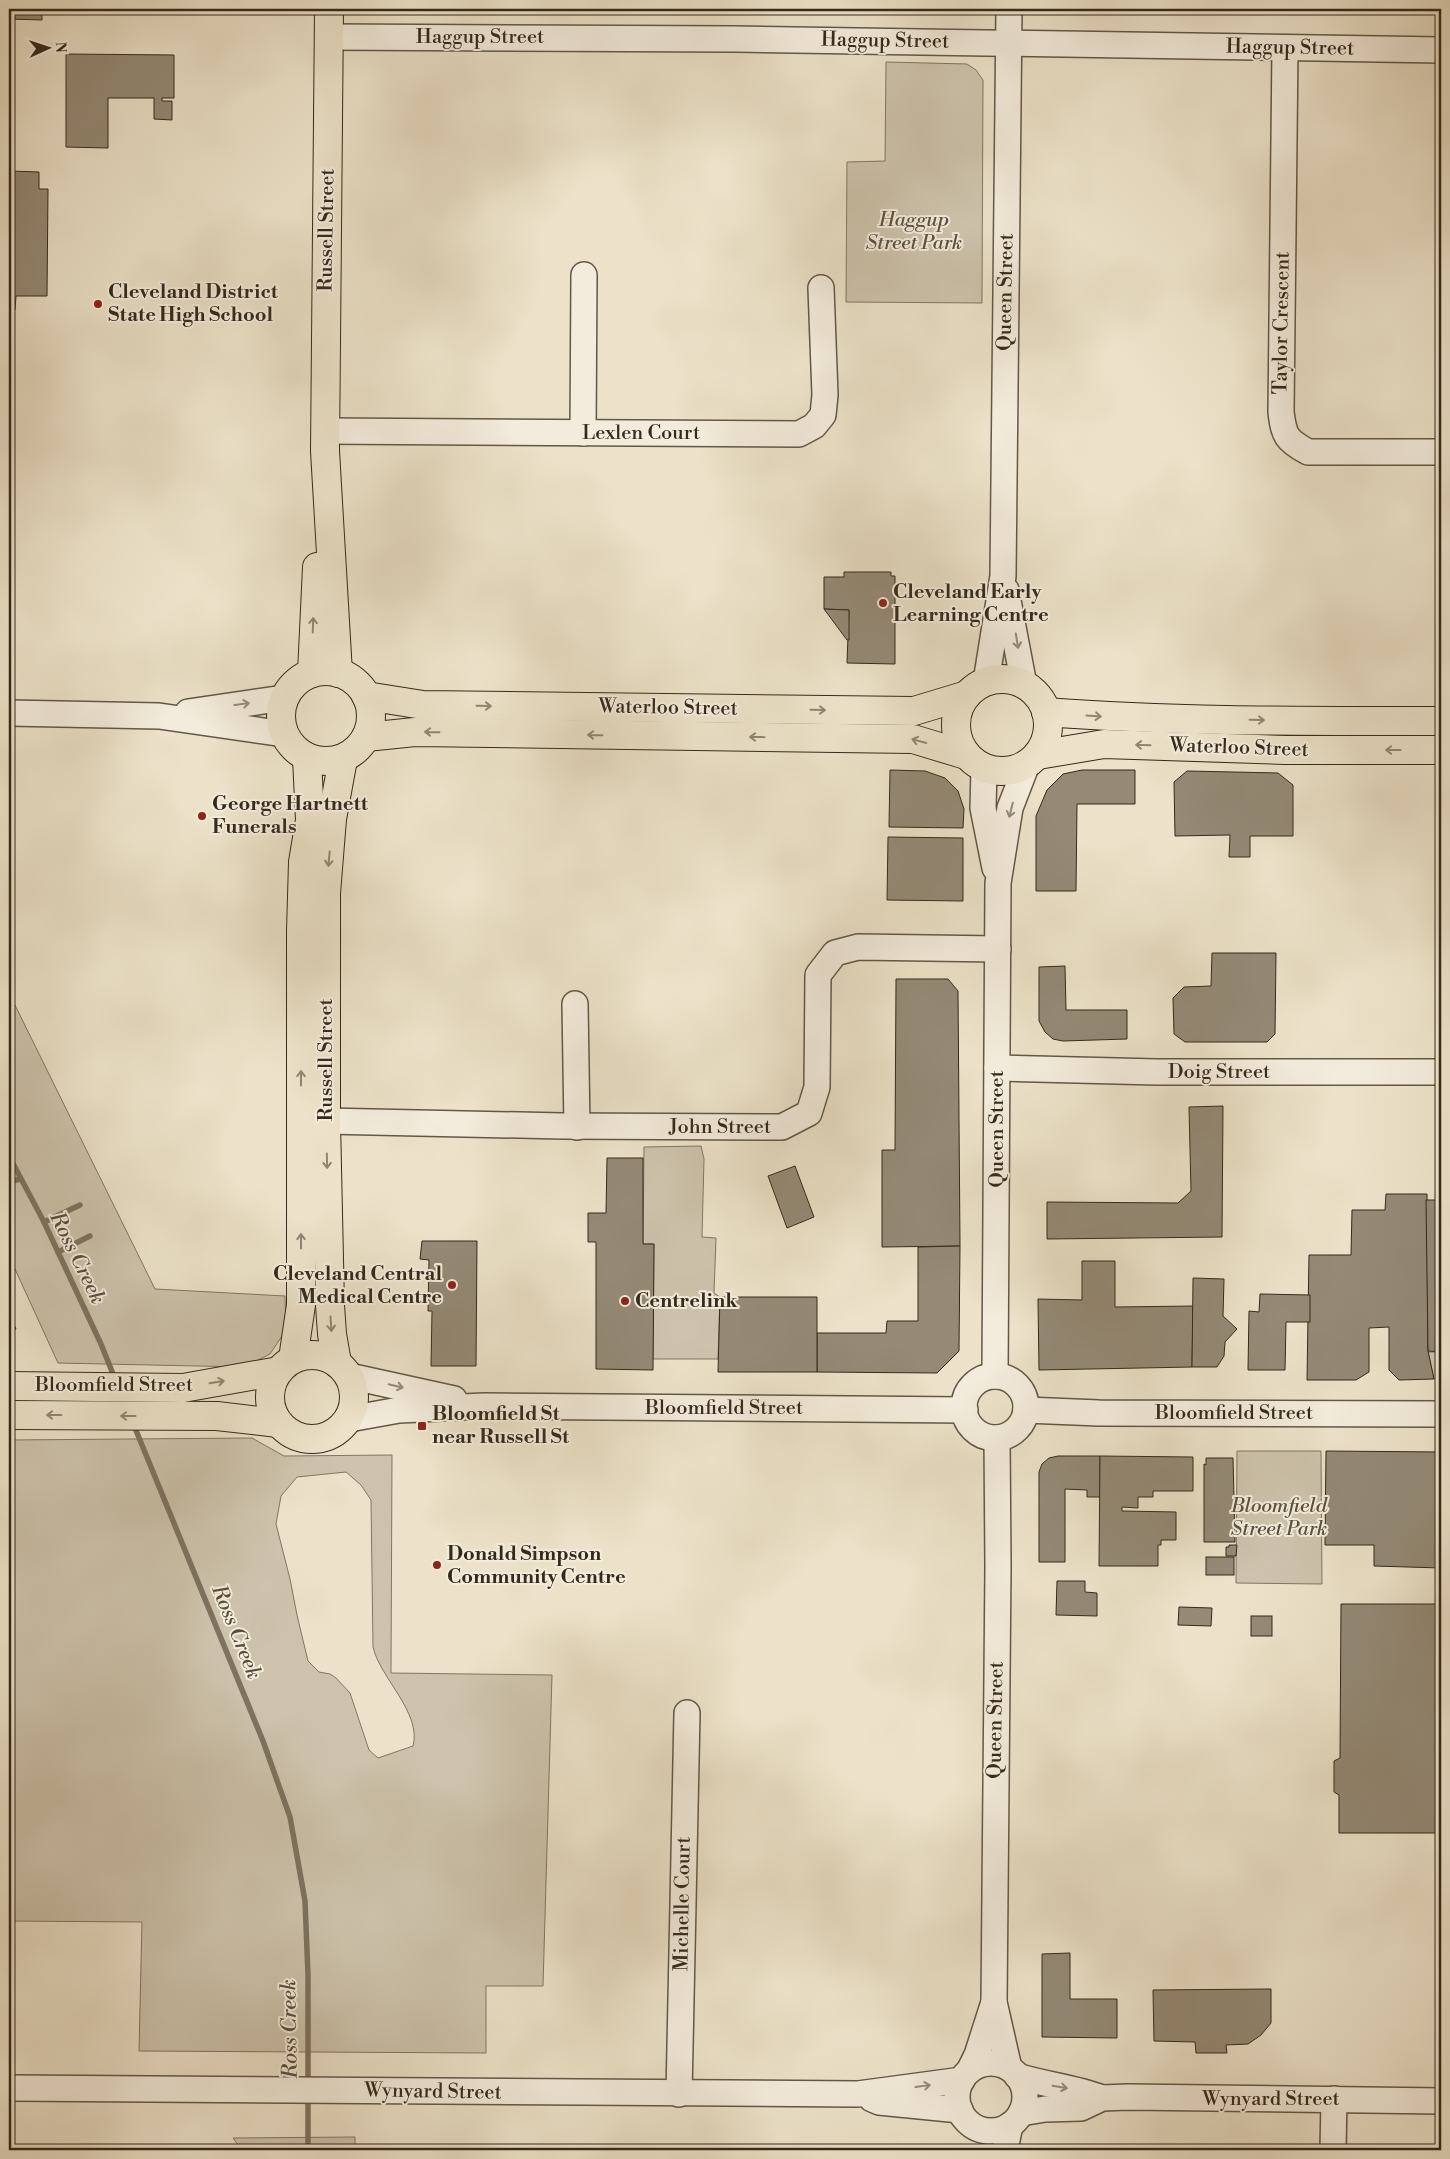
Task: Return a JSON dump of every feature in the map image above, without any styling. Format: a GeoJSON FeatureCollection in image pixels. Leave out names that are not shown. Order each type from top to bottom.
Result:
{"type":"FeatureCollection","features":[{"type":"Feature","properties":{"kind":"main road","name":"Russell Street"},"geometry":{"type":"LineString","coordinates":[[312,673],[325,441],[329,9]]}},
{"type":"Feature","properties":{"kind":"main road","name":"Russell Street"},"geometry":{"type":"LineString","coordinates":[[325,441],[338,673]]}},
{"type":"Feature","properties":{"kind":"main road"},"geometry":{"type":"LineString","coordinates":[[327,671],[338,673],[355,682],[366,696],[371,717],[366,738],[356,750],[343,758],[328,762],[308,758],[294,749],[284,734],[280,714],[284,698],[297,681],[312,673],[327,671]]}},
{"type":"Feature","properties":{"kind":"main road"},"geometry":{"type":"LineString","coordinates":[[999,679],[1012,680],[1024,684],[1034,692],[1046,712],[1048,726],[1045,741],[1033,759],[1013,770],[998,772],[975,761],[958,737],[956,718],[960,706],[977,688],[999,679]]}},
{"type":"Feature","properties":{"kind":"main road","name":"Waterloo Street"},"geometry":{"type":"LineString","coordinates":[[366,696],[423,705],[914,711],[977,688]]}},
{"type":"Feature","properties":{"kind":"main road","name":"Waterloo Street"},"geometry":{"type":"LineString","coordinates":[[1046,712],[1108,717],[1284,721],[1441,721]]}},
{"type":"Feature","properties":{"kind":"main road","name":"Waterloo Street"},"geometry":{"type":"LineString","coordinates":[[366,738],[415,732],[913,739],[975,761]]}},
{"type":"Feature","properties":{"kind":"main road","name":"Waterloo Street"},"geometry":{"type":"LineString","coordinates":[[1033,759],[1104,744],[1284,750],[1441,750]]}},
{"type":"Feature","properties":{"kind":"main road","name":"Russell Street"},"geometry":{"type":"LineString","coordinates":[[286,1365],[301,1305],[301,931],[303,862],[310,820],[308,758]]}},
{"type":"Feature","properties":{"kind":"main road","name":"Russell Street"},"geometry":{"type":"LineString","coordinates":[[343,758],[332,819],[326,893],[326,1121],[330,1305],[332,1334],[343,1369]]}},
{"type":"Feature","properties":{"kind":"main road"},"geometry":{"type":"LineString","coordinates":[[304,1355],[316,1355],[327,1357],[343,1369],[355,1398],[349,1419],[340,1429],[330,1436],[317,1440],[305,1440],[293,1436],[278,1423],[272,1411],[270,1397],[272,1383],[286,1365],[304,1355]]}},
{"type":"Feature","properties":{"kind":"main road","name":"Bloomfield Street"},"geometry":{"type":"LineString","coordinates":[[9,1386],[183,1388],[286,1365]]}},
{"type":"Feature","properties":{"kind":"main road","name":"Bloomfield Street"},"geometry":{"type":"LineString","coordinates":[[9,1415],[217,1416],[278,1423]]}},
{"type":"Feature","properties":{"kind":"street","name":"Queen Street"},"geometry":{"type":"LineString","coordinates":[[977,688],[1003,576],[1009,9]]}},
{"type":"Feature","properties":{"kind":"street","name":"Haggup Street"},"geometry":{"type":"LineString","coordinates":[[329,37],[1009,42],[1441,50]]}},
{"type":"Feature","properties":{"kind":"street","name":"Taylor Crescent"},"geometry":{"type":"LineString","coordinates":[[1285,48],[1281,412],[1284,434],[1295,445],[1308,452],[1441,452]]}},
{"type":"Feature","properties":{"kind":"street"},"geometry":{"type":"LineString","coordinates":[[583,433],[584,275]]}},
{"type":"Feature","properties":{"kind":"street","name":"Lexlen Court"},"geometry":{"type":"LineString","coordinates":[[325,441],[583,433],[799,434],[814,426],[823,415],[821,288]]}},
{"type":"Feature","properties":{"kind":"street","name":"Queen Street"},"geometry":{"type":"LineString","coordinates":[[1003,576],[1024,684]]}},
{"type":"Feature","properties":{"kind":"street"},"geometry":{"type":"LineString","coordinates":[[159,716],[284,698]]}},
{"type":"Feature","properties":{"kind":"street"},"geometry":{"type":"LineString","coordinates":[[9,713],[159,716],[284,734]]}},
{"type":"Feature","properties":{"kind":"street","name":"Queen Street"},"geometry":{"type":"LineString","coordinates":[[995,1376],[998,883],[1010,808],[1033,759]]}},
{"type":"Feature","properties":{"kind":"street","name":"Queen Street"},"geometry":{"type":"LineString","coordinates":[[975,761],[998,883]]}},
{"type":"Feature","properties":{"kind":"street","name":"John Street"},"geometry":{"type":"LineString","coordinates":[[326,1121],[577,1126],[782,1127],[809,1113],[816,1086],[818,975],[835,953],[858,947],[998,949]]}},
{"type":"Feature","properties":{"kind":"street"},"geometry":{"type":"LineString","coordinates":[[576,1004],[577,1126]]}},
{"type":"Feature","properties":{"kind":"street","name":"Doig Street"},"geometry":{"type":"LineString","coordinates":[[997,1068],[1157,1072],[1441,1072]]}},
{"type":"Feature","properties":{"kind":"street","name":"Bloomfield Street"},"geometry":{"type":"LineString","coordinates":[[343,1369],[484,1406]]}},
{"type":"Feature","properties":{"kind":"street"},"geometry":{"type":"LineString","coordinates":[[995,1376],[1005,1378],[1018,1386],[1025,1400],[1026,1410],[1020,1427],[1013,1433],[997,1438],[979,1434],[967,1419],[965,1410],[967,1395],[976,1383],[985,1378],[995,1376]]}},
{"type":"Feature","properties":{"kind":"street","name":"Bloomfield Street"},"geometry":{"type":"LineString","coordinates":[[349,1419],[399,1410],[484,1406],[965,1410]]}},
{"type":"Feature","properties":{"kind":"street","name":"Bloomfield Street"},"geometry":{"type":"LineString","coordinates":[[1026,1410],[1109,1413],[1441,1414]]}},
{"type":"Feature","properties":{"kind":"street","name":"Queen Street"},"geometry":{"type":"LineString","coordinates":[[997,1438],[998,1576],[994,2002],[1013,2072]]}},
{"type":"Feature","properties":{"kind":"street","name":"Michelle Court"},"geometry":{"type":"LineString","coordinates":[[679,2094],[687,1713]]}},
{"type":"Feature","properties":{"kind":"street","name":"Queen Street"},"geometry":{"type":"LineString","coordinates":[[966,2076],[994,2002]]}},
{"type":"Feature","properties":{"kind":"street"},"geometry":{"type":"LineString","coordinates":[[980,2150],[958,2100],[966,2076],[978,2066],[988,2063],[999,2064],[1013,2072],[1022,2082],[1025,2098],[1015,2119],[1005,2150]]}},
{"type":"Feature","properties":{"kind":"street","name":"Wynyard Street"},"geometry":{"type":"LineString","coordinates":[[1013,2072],[1042,2084],[1081,2090],[1102,2098],[1441,2101]]}},
{"type":"Feature","properties":{"kind":"street","name":"Wynyard Street"},"geometry":{"type":"LineString","coordinates":[[9,2088],[858,2094],[966,2076]]}},
{"type":"Feature","properties":{"kind":"street","name":"Wynyard Street"},"geometry":{"type":"LineString","coordinates":[[858,2094],[879,2102],[965,2117]]}},
{"type":"Feature","properties":{"kind":"street","name":"Wynyard Street"},"geometry":{"type":"LineString","coordinates":[[1015,2119],[1045,2109],[1081,2108],[1102,2098]]}},
{"type":"Feature","properties":{"kind":"street"},"geometry":{"type":"LineString","coordinates":[[1333,2150],[1334,2099]]}},
{"type":"Feature","properties":{"kind":"street"},"geometry":{"type":"LineString","coordinates":[[965,2117],[980,2129],[990,2131],[1001,2130],[1015,2119]]}},
{"type":"Feature","properties":{"kind":"green space","name":"Haggup Street Park"},"geometry":{"type":"Polygon","coordinates":[[[886,62],[967,64],[976,70],[983,80],[982,303],[846,302],[847,162],[885,161],[886,62]]]}},
{"type":"Feature","properties":{"kind":"green space"},"geometry":{"type":"Polygon","coordinates":[[[9,993],[155,1289],[285,1296],[286,1330],[270,1354],[244,1367],[58,1363],[9,1256],[9,993]]]}},
{"type":"Feature","properties":{"kind":"green space"},"geometry":{"type":"Polygon","coordinates":[[[701,1146],[704,1159],[702,1237],[716,1238],[714,1293],[720,1297],[718,1359],[653,1359],[654,1244],[643,1244],[644,1147],[701,1146]]]}},
{"type":"Feature","properties":{"kind":"green space"},"geometry":{"type":"Polygon","coordinates":[[[1428,1352],[1441,1352],[1441,1372],[1439,1377],[1434,1379],[1428,1352]]]}},
{"type":"Feature","properties":{"kind":"green space"},"geometry":{"type":"Polygon","coordinates":[[[252,1438],[284,1456],[392,1455],[391,1673],[552,1675],[543,1986],[486,1986],[486,2053],[139,2051],[142,1922],[9,1921],[9,1440],[252,1438]],[[346,1472],[297,1477],[281,1496],[276,1524],[308,1661],[319,1672],[330,1674],[336,1678],[350,1693],[369,1750],[378,1758],[413,1746],[414,1734],[412,1721],[406,1708],[383,1671],[373,1647],[371,1500],[361,1485],[346,1472]]]}},
{"type":"Feature","properties":{"kind":"green space","name":"Bloomfield Street Park"},"geometry":{"type":"Polygon","coordinates":[[[1237,1451],[1321,1451],[1322,1584],[1236,1583],[1237,1451]]]}},
{"type":"Feature","properties":{"kind":"green space"},"geometry":{"type":"Polygon","coordinates":[[[355,2137],[355,2150],[242,2150],[233,2138],[355,2137]]]}},
{"type":"Feature","properties":{"kind":"building"},"geometry":{"type":"Polygon","coordinates":[[[9,9],[42,9],[42,20],[9,19],[9,9]]]}},
{"type":"Feature","properties":{"kind":"building"},"geometry":{"type":"Polygon","coordinates":[[[66,54],[174,55],[174,98],[162,98],[162,101],[172,101],[172,120],[154,119],[154,98],[108,98],[108,148],[66,147],[66,54]]]}},
{"type":"Feature","properties":{"kind":"building"},"geometry":{"type":"Polygon","coordinates":[[[9,171],[39,172],[39,189],[48,189],[47,296],[16,296],[15,310],[9,310],[9,171]]]}},
{"type":"Feature","properties":{"kind":"building"},"geometry":{"type":"Polygon","coordinates":[[[844,572],[891,572],[891,576],[895,576],[895,664],[847,663],[849,610],[824,609],[824,577],[844,577],[844,572]]]}},
{"type":"Feature","properties":{"kind":"building"},"geometry":{"type":"Polygon","coordinates":[[[824,609],[849,610],[849,640],[847,640],[824,609]]]}},
{"type":"Feature","properties":{"kind":"building"},"geometry":{"type":"Polygon","coordinates":[[[890,770],[925,771],[945,778],[958,791],[964,809],[963,828],[889,827],[890,770]]]}},
{"type":"Feature","properties":{"kind":"building"},"geometry":{"type":"Polygon","coordinates":[[[1082,770],[1135,770],[1135,804],[1077,804],[1076,891],[1036,891],[1036,816],[1047,790],[1063,774],[1082,770]]]}},
{"type":"Feature","properties":{"kind":"building"},"geometry":{"type":"Polygon","coordinates":[[[1187,771],[1278,773],[1293,785],[1293,836],[1250,836],[1250,857],[1229,857],[1230,835],[1175,836],[1174,782],[1187,771]]]}},
{"type":"Feature","properties":{"kind":"building"},"geometry":{"type":"Polygon","coordinates":[[[888,837],[963,838],[963,901],[887,900],[888,837]]]}},
{"type":"Feature","properties":{"kind":"building"},"geometry":{"type":"Polygon","coordinates":[[[1212,953],[1276,953],[1275,1034],[1267,1042],[1185,1042],[1174,1034],[1173,998],[1184,987],[1211,986],[1212,953]]]}},
{"type":"Feature","properties":{"kind":"building"},"geometry":{"type":"Polygon","coordinates":[[[1065,966],[1066,1010],[1127,1010],[1127,1039],[1063,1041],[1053,1039],[1045,1032],[1039,1021],[1039,967],[1065,966]]]}},
{"type":"Feature","properties":{"kind":"building"},"geometry":{"type":"Polygon","coordinates":[[[896,979],[948,979],[958,991],[960,1246],[882,1247],[882,1150],[895,1150],[896,979]]]}},
{"type":"Feature","properties":{"kind":"building"},"geometry":{"type":"Polygon","coordinates":[[[1223,1106],[1222,1237],[1047,1239],[1047,1202],[1178,1203],[1191,1191],[1189,1107],[1223,1106]]]}},
{"type":"Feature","properties":{"kind":"building","name":"Centrelink"},"geometry":{"type":"Polygon","coordinates":[[[607,1158],[643,1158],[643,1244],[654,1244],[653,1370],[596,1369],[596,1242],[588,1242],[588,1213],[606,1213],[607,1158]]]}},
{"type":"Feature","properties":{"kind":"building"},"geometry":{"type":"Polygon","coordinates":[[[795,1166],[814,1217],[787,1228],[768,1176],[795,1166]]]}},
{"type":"Feature","properties":{"kind":"building"},"geometry":{"type":"Polygon","coordinates":[[[1386,1194],[1427,1194],[1428,1351],[1434,1379],[1399,1380],[1389,1370],[1389,1327],[1369,1328],[1369,1372],[1356,1380],[1307,1380],[1309,1255],[1351,1255],[1352,1210],[1385,1210],[1386,1194]]]}},
{"type":"Feature","properties":{"kind":"building"},"geometry":{"type":"Polygon","coordinates":[[[1426,1200],[1441,1200],[1441,1352],[1428,1351],[1426,1200]]]}},
{"type":"Feature","properties":{"kind":"building","name":"Cleveland Central Medical Centre"},"geometry":{"type":"Polygon","coordinates":[[[422,1241],[477,1241],[476,1366],[431,1366],[432,1311],[428,1311],[429,1260],[420,1259],[422,1241]]]}},
{"type":"Feature","properties":{"kind":"building"},"geometry":{"type":"Polygon","coordinates":[[[960,1246],[959,1351],[937,1373],[817,1372],[817,1333],[886,1333],[887,1321],[918,1321],[918,1247],[960,1246]]]}},
{"type":"Feature","properties":{"kind":"building"},"geometry":{"type":"Polygon","coordinates":[[[1082,1261],[1115,1261],[1115,1307],[1193,1306],[1192,1367],[1039,1370],[1038,1299],[1082,1300],[1082,1261]]]}},
{"type":"Feature","properties":{"kind":"building"},"geometry":{"type":"Polygon","coordinates":[[[1193,1278],[1224,1279],[1223,1316],[1237,1329],[1225,1342],[1224,1356],[1217,1367],[1192,1367],[1193,1278]]]}},
{"type":"Feature","properties":{"kind":"building"},"geometry":{"type":"Polygon","coordinates":[[[1260,1294],[1310,1295],[1310,1322],[1286,1322],[1285,1370],[1248,1370],[1249,1311],[1259,1312],[1260,1294]]]}},
{"type":"Feature","properties":{"kind":"building"},"geometry":{"type":"Polygon","coordinates":[[[720,1297],[817,1297],[817,1372],[718,1372],[720,1297]]]}},
{"type":"Feature","properties":{"kind":"building"},"geometry":{"type":"Polygon","coordinates":[[[9,1315],[16,1329],[9,1332],[9,1315]]]}},
{"type":"Feature","properties":{"kind":"building"},"geometry":{"type":"Polygon","coordinates":[[[1326,1451],[1441,1452],[1441,1568],[1374,1566],[1374,1545],[1325,1545],[1326,1451]]]}},
{"type":"Feature","properties":{"kind":"building"},"geometry":{"type":"Polygon","coordinates":[[[1058,1456],[1100,1456],[1100,1497],[1087,1497],[1087,1490],[1065,1489],[1065,1562],[1039,1562],[1039,1472],[1042,1464],[1049,1458],[1058,1456]]]}},
{"type":"Feature","properties":{"kind":"building"},"geometry":{"type":"Polygon","coordinates":[[[1100,1456],[1193,1457],[1193,1491],[1153,1491],[1153,1497],[1138,1497],[1138,1508],[1122,1507],[1122,1511],[1176,1512],[1176,1540],[1161,1540],[1161,1545],[1158,1545],[1158,1566],[1099,1566],[1100,1456]]]}},
{"type":"Feature","properties":{"kind":"building"},"geometry":{"type":"Polygon","coordinates":[[[1206,1458],[1233,1458],[1235,1542],[1204,1542],[1204,1464],[1206,1465],[1206,1458]]]}},
{"type":"Feature","properties":{"kind":"building"},"geometry":{"type":"Polygon","coordinates":[[[1229,1545],[1237,1545],[1236,1556],[1226,1556],[1226,1547],[1229,1547],[1229,1545]]]}},
{"type":"Feature","properties":{"kind":"building"},"geometry":{"type":"Polygon","coordinates":[[[1206,1557],[1234,1557],[1234,1575],[1206,1575],[1206,1557]]]}},
{"type":"Feature","properties":{"kind":"building"},"geometry":{"type":"Polygon","coordinates":[[[1057,1581],[1085,1581],[1085,1592],[1097,1593],[1097,1616],[1056,1615],[1057,1581]]]}},
{"type":"Feature","properties":{"kind":"building"},"geometry":{"type":"Polygon","coordinates":[[[1341,1604],[1441,1604],[1441,1833],[1339,1833],[1339,1795],[1334,1792],[1334,1761],[1340,1758],[1341,1604]]]}},
{"type":"Feature","properties":{"kind":"building"},"geometry":{"type":"Polygon","coordinates":[[[1179,1607],[1212,1608],[1211,1626],[1178,1625],[1179,1607]]]}},
{"type":"Feature","properties":{"kind":"building"},"geometry":{"type":"Polygon","coordinates":[[[1251,1616],[1272,1616],[1272,1636],[1251,1636],[1251,1616]]]}},
{"type":"Feature","properties":{"kind":"building"},"geometry":{"type":"Polygon","coordinates":[[[1070,1953],[1070,1999],[1117,1999],[1117,2038],[1042,2037],[1042,1954],[1070,1953]]]}},
{"type":"Feature","properties":{"kind":"building"},"geometry":{"type":"Polygon","coordinates":[[[1271,1989],[1271,2023],[1261,2035],[1248,2044],[1226,2045],[1227,2053],[1196,2053],[1195,2042],[1154,2041],[1153,1990],[1271,1989]]]}},
{"type":"Feature","properties":{"kind":"building"},"geometry":{"type":"Polygon","coordinates":[[[660,2145],[691,2146],[691,2150],[660,2150],[660,2145]]]}},
{"type":"Feature","properties":{"kind":"building"},"geometry":{"type":"Polygon","coordinates":[[[724,2147],[758,2148],[758,2150],[724,2150],[724,2147]]]}},
{"type":"Feature","properties":{"kind":"waterway","name":"Ross Creek"},"geometry":{"type":"LineString","coordinates":[[9,1156],[44,1222],[101,1344],[115,1379]]}},
{"type":"Feature","properties":{"kind":"waterway"},"geometry":{"type":"LineString","coordinates":[[9,1182],[20,1179]]}},
{"type":"Feature","properties":{"kind":"waterway"},"geometry":{"type":"LineString","coordinates":[[44,1222],[80,1205]]}},
{"type":"Feature","properties":{"kind":"waterway"},"geometry":{"type":"LineString","coordinates":[[58,1252],[90,1236]]}},
{"type":"Feature","properties":{"kind":"waterway","name":"Ross Creek"},"geometry":{"type":"LineString","coordinates":[[133,1423],[263,1741],[290,1817],[305,1901],[308,1975],[308,2084]]}},
{"type":"Feature","properties":{"kind":"waterway","name":"Ross Creek"},"geometry":{"type":"LineString","coordinates":[[308,2096],[308,2150]]}},
{"type":"Feature","properties":{"kind":"place","name":"Cleveland District State High School"},"geometry":{"type":"Point","coordinates":[98,304]}},
{"type":"Feature","properties":{"kind":"place","name":"Cleveland Early Learning Centre"},"geometry":{"type":"Point","coordinates":[883,603]}},
{"type":"Feature","properties":{"kind":"place","name":"George Hartnett Funerals"},"geometry":{"type":"Point","coordinates":[202,816]}},
{"type":"Feature","properties":{"kind":"place","name":"Cleveland Central Medical Centre"},"geometry":{"type":"Point","coordinates":[452,1285]}},
{"type":"Feature","properties":{"kind":"place","name":"Centrelink"},"geometry":{"type":"Point","coordinates":[625,1301]}},
{"type":"Feature","properties":{"kind":"place","name":"Bloomfield St near Russell St"},"geometry":{"type":"Point","coordinates":[422,1426]}},
{"type":"Feature","properties":{"kind":"place","name":"Donald Simpson Community Centre"},"geometry":{"type":"Point","coordinates":[437,1565]}}]}
